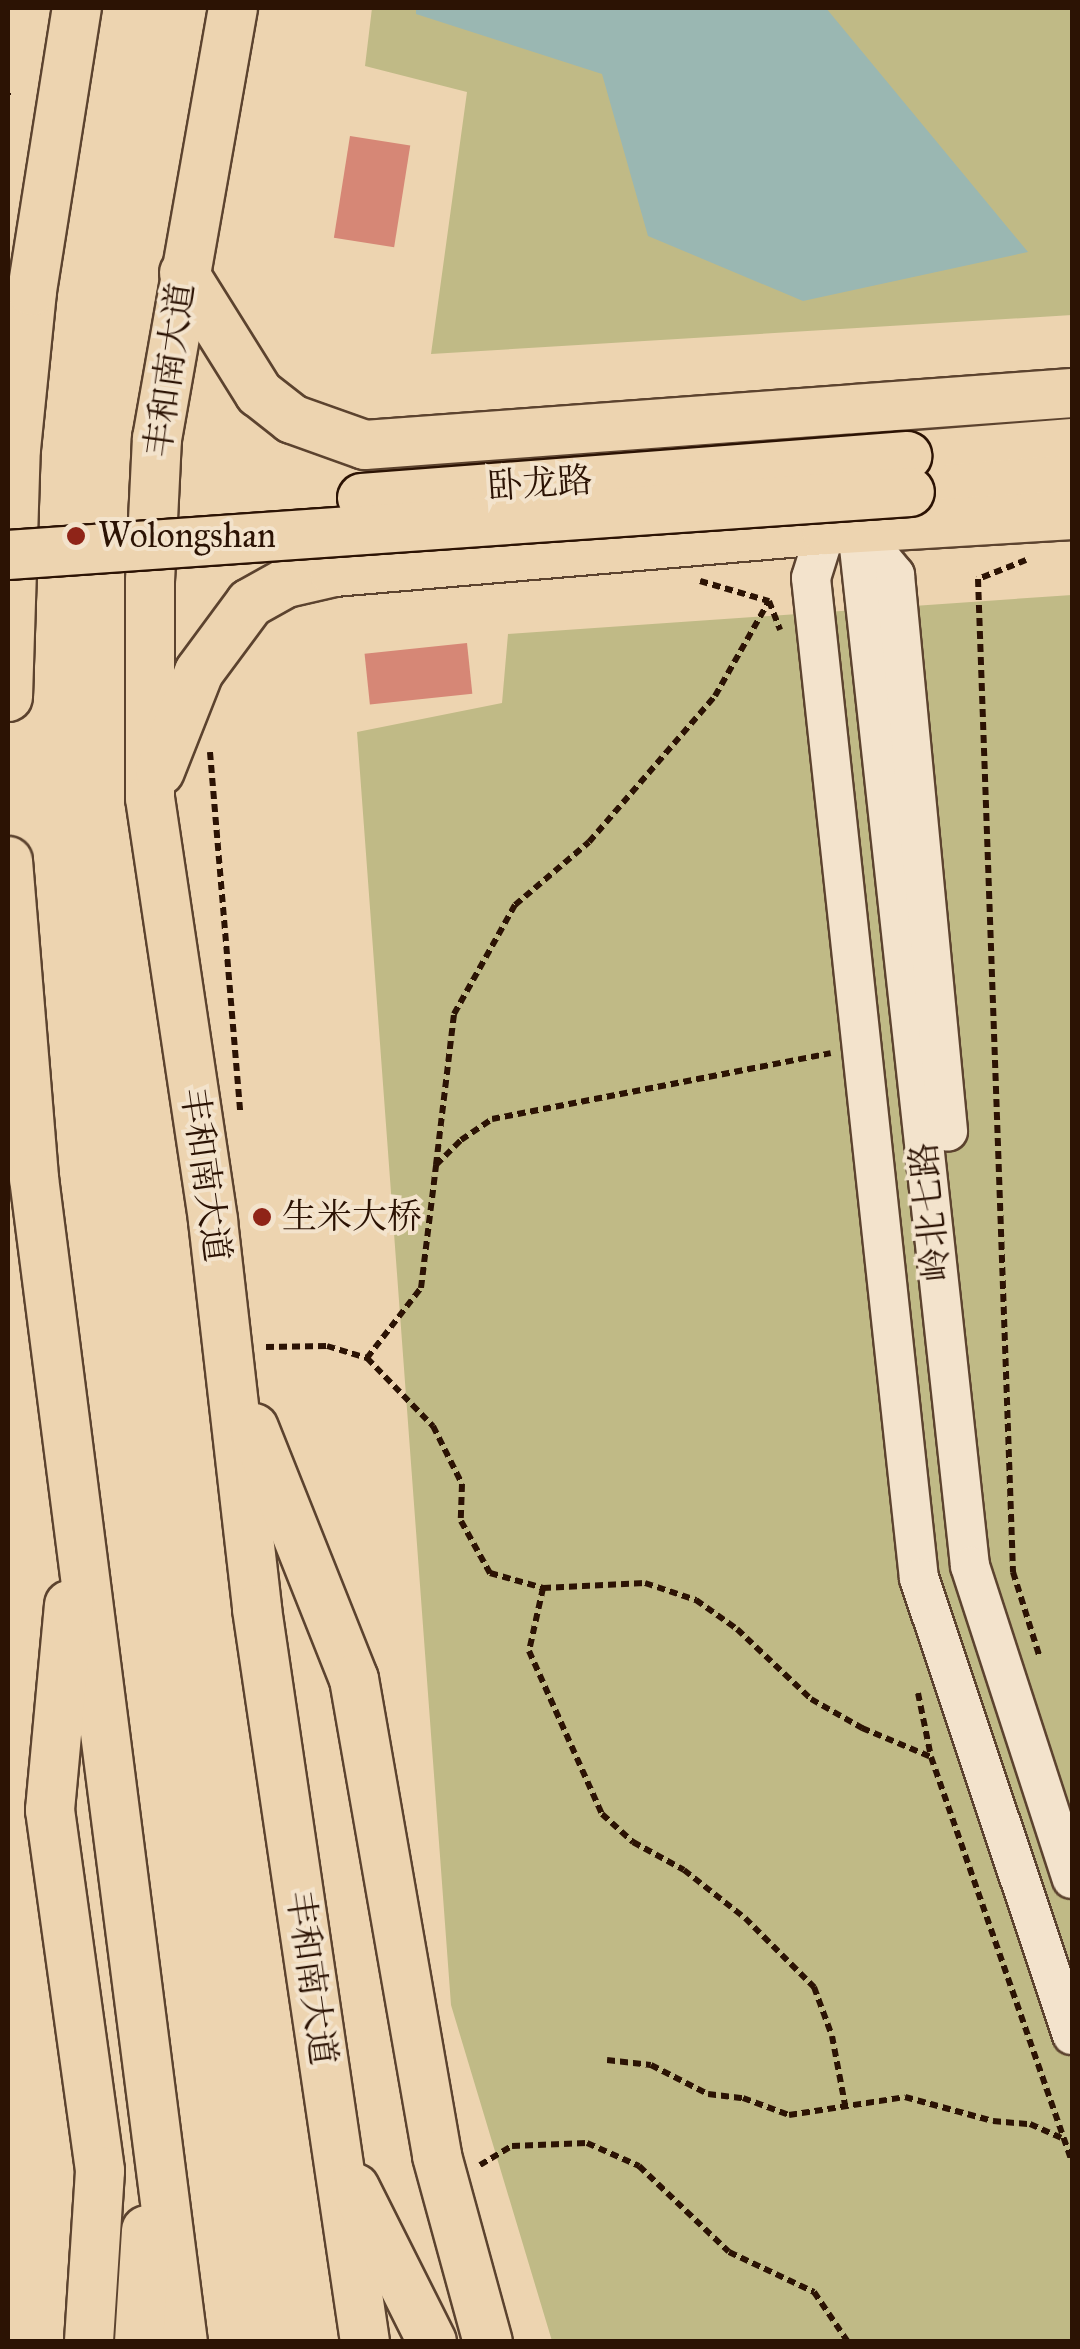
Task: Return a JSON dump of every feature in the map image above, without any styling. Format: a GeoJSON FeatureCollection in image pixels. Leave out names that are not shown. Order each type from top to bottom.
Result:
{"type":"FeatureCollection","features":[{"type":"Feature","properties":{"kind":"main road"},"geometry":{"type":"LineString","coordinates":[[8,697],[16,449],[32,291],[77,8]]}},
{"type":"Feature","properties":{"kind":"main road","name":"丰和南大道"},"geometry":{"type":"LineString","coordinates":[[233,8],[157,438],[150,581],[150,798],[251,1362],[257,1609],[365,2342]]}},
{"type":"Feature","properties":{"kind":"main road","name":"卧龙路"},"geometry":{"type":"LineString","coordinates":[[184,273],[259,394],[292,420],[365,445],[1072,392]]}},
{"type":"Feature","properties":{"kind":"main road"},"geometry":{"type":"LineString","coordinates":[[8,342],[32,291]]}},
{"type":"Feature","properties":{"kind":"main road","name":"卧龙路"},"geometry":{"type":"LineString","coordinates":[[8,555],[908,474],[1072,443]]}},
{"type":"Feature","properties":{"kind":"main road","name":"卧龙路"},"geometry":{"type":"LineString","coordinates":[[8,524],[908,474],[1072,479]]}},
{"type":"Feature","properties":{"kind":"main road","name":"卧龙路"},"geometry":{"type":"LineString","coordinates":[[150,798],[199,672],[250,603],[286,583],[334,572],[1072,515]]}},
{"type":"Feature","properties":{"kind":"main road"},"geometry":{"type":"LineString","coordinates":[[8,861],[34,1178],[183,2342]]}},
{"type":"Feature","properties":{"kind":"main road"},"geometry":{"type":"LineString","coordinates":[[251,1362],[354,1680],[445,2186],[488,2342]]}},
{"type":"Feature","properties":{"kind":"main road"},"geometry":{"type":"LineString","coordinates":[[76,1514],[50,1810],[100,2171],[89,2342]]}},
{"type":"Feature","properties":{"kind":"main road"},"geometry":{"type":"LineString","coordinates":[[138,2342],[146,2272],[143,2026]]}},
{"type":"Feature","properties":{"kind":"main road"},"geometry":{"type":"LineString","coordinates":[[336,2152],[432,2342]]}},
{"type":"Feature","properties":{"kind":"street"},"geometry":{"type":"LineString","coordinates":[[841,530],[895,576],[989,1559],[1072,1822]]}},
{"type":"Feature","properties":{"kind":"street"},"geometry":{"type":"LineString","coordinates":[[841,530],[945,1576],[1072,1962]]}},
{"type":"Feature","properties":{"kind":"street"},"geometry":{"type":"LineString","coordinates":[[841,530],[812,578],[919,1578],[1072,2035]]}},
{"type":"Feature","properties":{"kind":"street","name":"岭北七路"},"geometry":{"type":"LineString","coordinates":[[841,530],[970,1566],[1072,1879]]}},
{"type":"Feature","properties":{"kind":"path"},"geometry":{"type":"LineString","coordinates":[[1040,554],[978,579],[1013,1572],[1043,1666]]}},
{"type":"Feature","properties":{"kind":"path"},"geometry":{"type":"LineString","coordinates":[[697,580],[769,601]]}},
{"type":"Feature","properties":{"kind":"path"},"geometry":{"type":"LineString","coordinates":[[769,601],[781,634]]}},
{"type":"Feature","properties":{"kind":"path"},"geometry":{"type":"LineString","coordinates":[[367,1358],[420,1288],[454,1014],[515,905],[590,842],[715,696],[769,601]]}},
{"type":"Feature","properties":{"kind":"path"},"geometry":{"type":"LineString","coordinates":[[209,735],[242,1130]]}},
{"type":"Feature","properties":{"kind":"path"},"geometry":{"type":"LineString","coordinates":[[830,1033],[835,1072]]}},
{"type":"Feature","properties":{"kind":"path"},"geometry":{"type":"LineString","coordinates":[[436,1166],[461,1140],[492,1119],[832,1052]]}},
{"type":"Feature","properties":{"kind":"path"},"geometry":{"type":"LineString","coordinates":[[251,1362],[327,1346],[367,1358],[433,1426],[462,1484],[462,1520],[490,1572],[544,1588],[644,1583],[696,1600],[737,1629],[811,1699],[862,1728],[931,1757]]}},
{"type":"Feature","properties":{"kind":"path"},"geometry":{"type":"LineString","coordinates":[[544,1588],[529,1650],[602,1814],[633,1842],[684,1870],[745,1918],[814,1987],[832,2036],[845,2105]]}},
{"type":"Feature","properties":{"kind":"path"},"geometry":{"type":"LineString","coordinates":[[916,1685],[931,1757],[1072,2161]]}},
{"type":"Feature","properties":{"kind":"path"},"geometry":{"type":"LineString","coordinates":[[607,2060],[651,2065],[708,2094],[742,2098],[789,2114],[905,2097],[993,2121],[1030,2124],[1062,2138]]}},
{"type":"Feature","properties":{"kind":"path"},"geometry":{"type":"LineString","coordinates":[[445,2186],[512,2146],[587,2142],[639,2166],[729,2252],[814,2292],[848,2342]]}},
{"type":"Feature","properties":{"kind":"shaded area"},"geometry":{"type":"Polygon","coordinates":[[[372,8],[1072,8],[1072,315],[431,354],[467,92],[365,66],[372,8]]]}},
{"type":"Feature","properties":{"kind":"shaded area"},"geometry":{"type":"Polygon","coordinates":[[[1072,595],[1072,2341],[552,2341],[451,2005],[357,732],[502,703],[508,634],[1072,595]]]}},
{"type":"Feature","properties":{"kind":"water"},"geometry":{"type":"Polygon","coordinates":[[[416,8],[826,8],[1028,252],[803,301],[648,236],[602,74],[416,14],[416,8]]]}},
{"type":"Feature","properties":{"kind":"building"},"geometry":{"type":"Polygon","coordinates":[[[350,136],[410,146],[394,247],[334,238],[350,136]]]}},
{"type":"Feature","properties":{"kind":"building"},"geometry":{"type":"Polygon","coordinates":[[[467,643],[472,694],[370,704],[365,654],[467,643]]]}},
{"type":"Feature","properties":{"kind":"place","name":"Wolongshan"},"geometry":{"type":"Point","coordinates":[76,536]}},
{"type":"Feature","properties":{"kind":"place","name":"生米大桥"},"geometry":{"type":"Point","coordinates":[262,1217]}}]}
